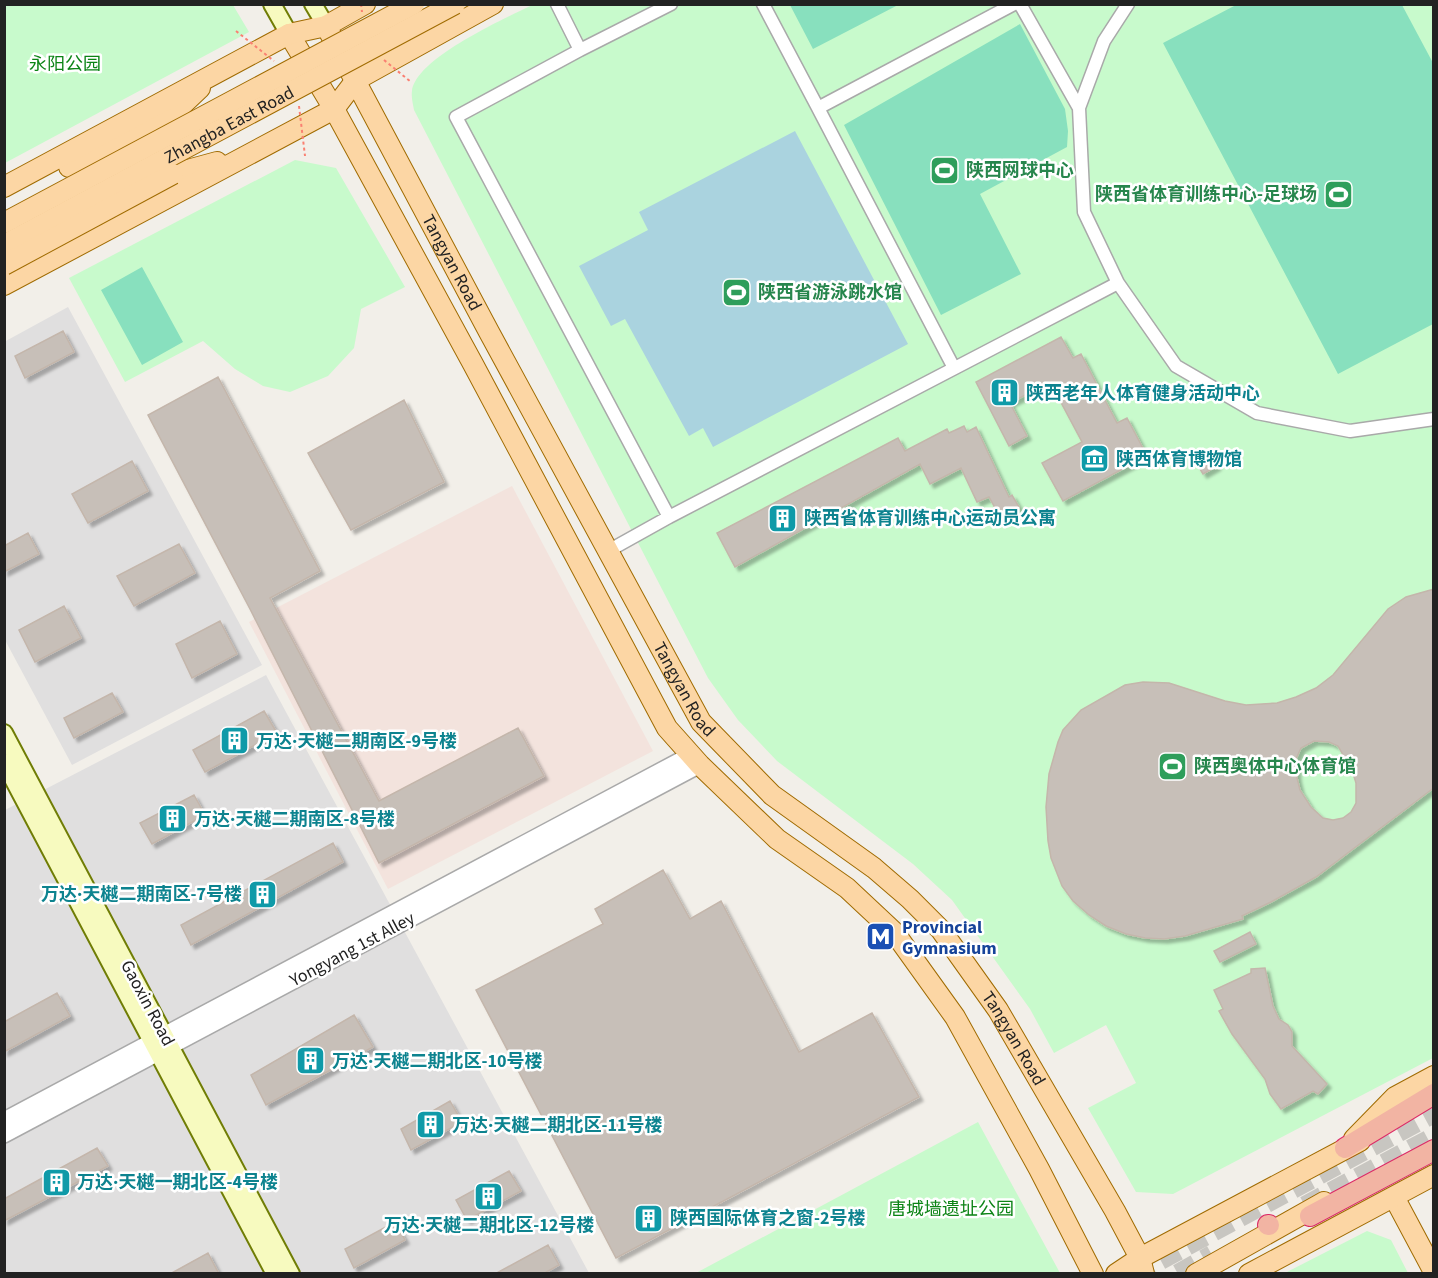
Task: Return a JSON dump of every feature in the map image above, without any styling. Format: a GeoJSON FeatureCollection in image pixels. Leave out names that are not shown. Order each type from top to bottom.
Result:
{"type":"FeatureCollection","features":[{"type":"Feature","properties":{"kind":"highway"},"geometry":{"type":"LineString","coordinates":[[1345,1148],[1434,1094]]}},
{"type":"Feature","properties":{"kind":"highway"},"geometry":{"type":"LineString","coordinates":[[1310,1216],[1434,1150]]}},
{"type":"Feature","properties":{"kind":"main road"},"geometry":{"type":"LineString","coordinates":[[272,4],[289,34]]}},
{"type":"Feature","properties":{"kind":"main road"},"geometry":{"type":"LineString","coordinates":[[313,4],[326,26]]}},
{"type":"Feature","properties":{"kind":"main road","name":"Zhangba East Road"},"geometry":{"type":"LineString","coordinates":[[4,223],[414,4]]}},
{"type":"Feature","properties":{"kind":"main road","name":"Zhangba East Road"},"geometry":{"type":"LineString","coordinates":[[4,245],[454,4]]}},
{"type":"Feature","properties":{"kind":"main road"},"geometry":{"type":"LineString","coordinates":[[4,285],[334,109],[356,80],[493,4]]}},
{"type":"Feature","properties":{"kind":"main road"},"geometry":{"type":"LineString","coordinates":[[4,187],[289,34],[326,26],[364,12]]}},
{"type":"Feature","properties":{"kind":"main road","name":"Tangyan Road"},"geometry":{"type":"LineString","coordinates":[[326,26],[701,722],[772,795],[874,868],[941,930],[998,1010],[1115,1211],[1142,1266]]}},
{"type":"Feature","properties":{"kind":"main road","name":"Tangyan Road"},"geometry":{"type":"LineString","coordinates":[[289,34],[334,109],[668,729],[695,760],[777,839],[847,888],[894,932],[955,1017],[1039,1169],[1093,1274]]}},
{"type":"Feature","properties":{"kind":"main road"},"geometry":{"type":"LineString","coordinates":[[4,202],[180,107],[219,70]]}},
{"type":"Feature","properties":{"kind":"main road"},"geometry":{"type":"LineString","coordinates":[[4,264],[173,174],[249,153]]}},
{"type":"Feature","properties":{"kind":"main road","name":"Gaoxin Road"},"geometry":{"type":"LineString","coordinates":[[4,733],[15,780]]}},
{"type":"Feature","properties":{"kind":"main road","name":"Gaoxin Road"},"geometry":{"type":"LineString","coordinates":[[4,762],[291,1274]]}},
{"type":"Feature","properties":{"kind":"main road","name":"Gaoxin Road"},"geometry":{"type":"LineString","coordinates":[[161,1043],[275,1274]]}},
{"type":"Feature","properties":{"kind":"main road"},"geometry":{"type":"LineString","coordinates":[[1345,1148],[1395,1097],[1434,1076]]}},
{"type":"Feature","properties":{"kind":"main road"},"geometry":{"type":"LineString","coordinates":[[1116,1274],[1142,1266],[1345,1148],[1434,1101]]}},
{"type":"Feature","properties":{"kind":"main road"},"geometry":{"type":"LineString","coordinates":[[1196,1274],[1434,1140]]}},
{"type":"Feature","properties":{"kind":"main road"},"geometry":{"type":"LineString","coordinates":[[1249,1274],[1434,1175]]}},
{"type":"Feature","properties":{"kind":"main road"},"geometry":{"type":"LineString","coordinates":[[1394,1197],[1434,1272]]}},
{"type":"Feature","properties":{"kind":"street"},"geometry":{"type":"LineString","coordinates":[[557,4],[580,50]]}},
{"type":"Feature","properties":{"kind":"street"},"geometry":{"type":"LineString","coordinates":[[669,517],[456,117],[671,4]]}},
{"type":"Feature","properties":{"kind":"street"},"geometry":{"type":"LineString","coordinates":[[764,4],[954,368]]}},
{"type":"Feature","properties":{"kind":"street"},"geometry":{"type":"LineString","coordinates":[[818,108],[1014,4]]}},
{"type":"Feature","properties":{"kind":"street"},"geometry":{"type":"LineString","coordinates":[[1020,4],[1079,108]]}},
{"type":"Feature","properties":{"kind":"street"},"geometry":{"type":"LineString","coordinates":[[1128,4],[1104,41],[1079,108],[1084,212],[1118,283],[1176,366],[1257,413],[1350,431],[1434,419]]}},
{"type":"Feature","properties":{"kind":"street"},"geometry":{"type":"LineString","coordinates":[[608,550],[1118,283]]}},
{"type":"Feature","properties":{"kind":"street","name":"Yongyang 1st Alley"},"geometry":{"type":"LineString","coordinates":[[4,1120],[161,1043],[695,760]]}},
{"type":"Feature","properties":{"kind":"street","name":"Yongyang 1st Alley"},"geometry":{"type":"LineString","coordinates":[[4,1135],[161,1043]]}},
{"type":"Feature","properties":{"kind":"path"},"geometry":{"type":"LineString","coordinates":[[361,4],[364,12]]}},
{"type":"Feature","properties":{"kind":"path"},"geometry":{"type":"LineString","coordinates":[[236,31],[277,63]]}},
{"type":"Feature","properties":{"kind":"path"},"geometry":{"type":"LineString","coordinates":[[382,58],[411,82]]}},
{"type":"Feature","properties":{"kind":"path"},"geometry":{"type":"LineString","coordinates":[[299,104],[305,156]]}},
{"type":"Feature","properties":{"kind":"shaded area"},"geometry":{"type":"Polygon","coordinates":[[[68,307],[262,665],[72,765],[5,640],[4,342],[68,307]]]}},
{"type":"Feature","properties":{"kind":"shaded area"},"geometry":{"type":"Polygon","coordinates":[[[512,486],[653,751],[388,889],[249,622],[512,486]]]}},
{"type":"Feature","properties":{"kind":"shaded area"},"geometry":{"type":"Polygon","coordinates":[[[266,675],[589,1273],[5,1274],[5,810],[266,675]]]}},
{"type":"Feature","properties":{"kind":"green space","name":"永阳公园"},"geometry":{"type":"Polygon","coordinates":[[[5,4],[233,5],[249,32],[5,163],[5,4]]]}},
{"type":"Feature","properties":{"kind":"green space"},"geometry":{"type":"Polygon","coordinates":[[[532,5],[1433,5],[1433,1058],[1173,1194],[1136,1192],[1088,1108],[1136,1083],[1106,1025],[1054,1053],[1030,1009],[952,900],[913,864],[777,761],[738,720],[708,678],[414,110],[412,91],[417,78],[428,66],[463,41],[532,5]]]}},
{"type":"Feature","properties":{"kind":"green space"},"geometry":{"type":"Polygon","coordinates":[[[790,5],[898,5],[813,49],[790,5]]]}},
{"type":"Feature","properties":{"kind":"green space","name":"陕西省体育训练中心-足球场"},"geometry":{"type":"Polygon","coordinates":[[[1236,5],[1402,5],[1433,63],[1433,324],[1338,374],[1163,43],[1236,5]]]}},
{"type":"Feature","properties":{"kind":"green space","name":"陕西网球中心"},"geometry":{"type":"Polygon","coordinates":[[[1020,24],[1065,109],[1068,131],[1067,147],[980,194],[1021,274],[941,315],[844,125],[1020,24]]]}},
{"type":"Feature","properties":{"kind":"green space"},"geometry":{"type":"Polygon","coordinates":[[[295,160],[336,168],[405,287],[361,309],[354,348],[328,376],[290,392],[263,386],[235,369],[203,341],[125,382],[69,278],[295,160]]]}},
{"type":"Feature","properties":{"kind":"green space"},"geometry":{"type":"Polygon","coordinates":[[[142,267],[183,342],[142,365],[101,290],[142,267]]]}},
{"type":"Feature","properties":{"kind":"green space","name":"唐城墙遗址公园"},"geometry":{"type":"Polygon","coordinates":[[[978,1122],[1060,1273],[696,1273],[978,1122]]]}},
{"type":"Feature","properties":{"kind":"green space"},"geometry":{"type":"Polygon","coordinates":[[[1367,1231],[1391,1240],[1408,1273],[1285,1273],[1367,1231]]]}},
{"type":"Feature","properties":{"kind":"water","name":"陕西省游泳跳水馆"},"geometry":{"type":"Polygon","coordinates":[[[795,131],[908,344],[713,447],[703,428],[689,436],[625,319],[611,326],[579,266],[648,230],[639,212],[795,131]]]}},
{"type":"Feature","properties":{"kind":"building"},"geometry":{"type":"Polygon","coordinates":[[[63,331],[74,352],[25,378],[15,356],[63,331]]]}},
{"type":"Feature","properties":{"kind":"building","name":"陕西老年人体育健身活动中心"},"geometry":{"type":"Polygon","coordinates":[[[1061,337],[1073,358],[1081,354],[1117,423],[1127,418],[1147,456],[1063,501],[1042,463],[1082,442],[1050,382],[1010,403],[1027,436],[1009,446],[976,382],[1061,337]]]}},
{"type":"Feature","properties":{"kind":"building"},"geometry":{"type":"Polygon","coordinates":[[[218,377],[320,571],[270,598],[379,801],[518,728],[544,776],[379,863],[148,415],[218,377]]]}},
{"type":"Feature","properties":{"kind":"building"},"geometry":{"type":"Polygon","coordinates":[[[404,400],[444,482],[351,530],[308,453],[404,400]]]}},
{"type":"Feature","properties":{"kind":"building"},"geometry":{"type":"Polygon","coordinates":[[[964,426],[967,432],[976,427],[1009,497],[1012,495],[1019,507],[1000,517],[989,497],[977,502],[961,468],[930,484],[920,464],[735,567],[717,533],[898,438],[905,451],[947,429],[949,433],[964,426]]]}},
{"type":"Feature","properties":{"kind":"building"},"geometry":{"type":"Polygon","coordinates":[[[1210,454],[1217,466],[1203,474],[1196,462],[1210,454]]]}},
{"type":"Feature","properties":{"kind":"building"},"geometry":{"type":"Polygon","coordinates":[[[132,461],[148,491],[88,523],[72,494],[132,461]]]}},
{"type":"Feature","properties":{"kind":"building"},"geometry":{"type":"Polygon","coordinates":[[[28,533],[39,554],[4,572],[4,546],[28,533]]]}},
{"type":"Feature","properties":{"kind":"building"},"geometry":{"type":"Polygon","coordinates":[[[179,544],[195,573],[134,606],[117,576],[179,544]]]}},
{"type":"Feature","properties":{"kind":"building","name":"陕西奥体中心体育馆"},"geometry":{"type":"Polygon","coordinates":[[[1434,589],[1434,788],[1316,877],[1242,916],[1243,919],[1185,936],[1164,939],[1145,938],[1106,926],[1073,901],[1062,886],[1051,858],[1046,807],[1049,774],[1058,742],[1063,730],[1081,710],[1125,685],[1143,682],[1169,683],[1225,701],[1246,705],[1277,703],[1296,697],[1316,688],[1333,675],[1388,609],[1406,597],[1434,589]],[[1314,741],[1301,748],[1296,759],[1300,790],[1311,807],[1323,818],[1333,820],[1343,818],[1351,812],[1356,803],[1356,783],[1352,770],[1338,746],[1329,742],[1314,741]]]}},
{"type":"Feature","properties":{"kind":"building"},"geometry":{"type":"Polygon","coordinates":[[[64,606],[81,638],[35,662],[19,630],[64,606]]]}},
{"type":"Feature","properties":{"kind":"building"},"geometry":{"type":"Polygon","coordinates":[[[220,621],[237,654],[192,678],[176,644],[220,621]]]}},
{"type":"Feature","properties":{"kind":"building"},"geometry":{"type":"Polygon","coordinates":[[[112,693],[123,712],[74,738],[64,718],[112,693]]]}},
{"type":"Feature","properties":{"kind":"building","name":"万达·天樾二期南区-9号楼"},"geometry":{"type":"Polygon","coordinates":[[[264,711],[277,733],[205,772],[193,750],[264,711]]]}},
{"type":"Feature","properties":{"kind":"building","name":"万达·天樾二期南区-8号楼"},"geometry":{"type":"Polygon","coordinates":[[[194,795],[205,815],[152,844],[140,823],[194,795]]]}},
{"type":"Feature","properties":{"kind":"building","name":"万达·天樾二期南区-7号楼"},"geometry":{"type":"Polygon","coordinates":[[[333,843],[343,862],[191,945],[181,925],[333,843]]]}},
{"type":"Feature","properties":{"kind":"building"},"geometry":{"type":"Polygon","coordinates":[[[663,870],[690,919],[721,901],[799,1052],[872,1013],[919,1097],[616,1258],[476,990],[603,924],[595,909],[663,870]]]}},
{"type":"Feature","properties":{"kind":"building"},"geometry":{"type":"Polygon","coordinates":[[[1250,932],[1256,944],[1220,962],[1214,951],[1250,932]]]}},
{"type":"Feature","properties":{"kind":"building"},"geometry":{"type":"Polygon","coordinates":[[[1265,968],[1273,1006],[1279,1019],[1288,1025],[1292,1032],[1292,1046],[1327,1084],[1318,1094],[1313,1091],[1281,1109],[1270,1094],[1265,1079],[1232,1034],[1219,1011],[1223,1009],[1214,990],[1251,973],[1251,969],[1265,968]]]}},
{"type":"Feature","properties":{"kind":"building"},"geometry":{"type":"Polygon","coordinates":[[[57,993],[70,1016],[4,1052],[4,1022],[57,993]]]}},
{"type":"Feature","properties":{"kind":"building","name":"万达·天樾二期北区-10号楼"},"geometry":{"type":"Polygon","coordinates":[[[354,1015],[373,1047],[266,1105],[251,1075],[354,1015]]]}},
{"type":"Feature","properties":{"kind":"building","name":"万达·天樾二期北区-11号楼"},"geometry":{"type":"Polygon","coordinates":[[[450,1101],[462,1122],[411,1150],[401,1129],[450,1101]]]}},
{"type":"Feature","properties":{"kind":"building","name":"万达·天樾一期北区-4号楼"},"geometry":{"type":"Polygon","coordinates":[[[97,1148],[108,1166],[4,1221],[4,1199],[97,1148]]]}},
{"type":"Feature","properties":{"kind":"building","name":"万达·天樾二期北区-12号楼"},"geometry":{"type":"Polygon","coordinates":[[[509,1171],[521,1191],[467,1220],[456,1200],[509,1171]]]}},
{"type":"Feature","properties":{"kind":"building"},"geometry":{"type":"Polygon","coordinates":[[[395,1222],[405,1240],[354,1268],[345,1249],[395,1222]]]}},
{"type":"Feature","properties":{"kind":"building"},"geometry":{"type":"Polygon","coordinates":[[[548,1245],[559,1265],[543,1274],[495,1274],[548,1245]]]}},
{"type":"Feature","properties":{"kind":"building"},"geometry":{"type":"Polygon","coordinates":[[[208,1253],[219,1274],[170,1274],[208,1253]]]}},
{"type":"Feature","properties":{"kind":"tunnel"},"geometry":{"type":"LineString","coordinates":[[1134,1274],[1434,1113]]}},
{"type":"Feature","properties":{"kind":"tunnel"},"geometry":{"type":"LineString","coordinates":[[1305,1206],[1434,1137]]}},
{"type":"Feature","properties":{"kind":"tunnel"},"geometry":{"type":"LineString","coordinates":[[1178,1274],[1212,1255]]}},
{"type":"Feature","properties":{"kind":"place","name":"陕西网球中心"},"geometry":{"type":"Point","coordinates":[945,170]}},
{"type":"Feature","properties":{"kind":"place","name":"陕西省体育训练中心-足球场"},"geometry":{"type":"Point","coordinates":[1338,194]}},
{"type":"Feature","properties":{"kind":"place","name":"陕西省游泳跳水馆"},"geometry":{"type":"Point","coordinates":[737,292]}},
{"type":"Feature","properties":{"kind":"place","name":"陕西老年人体育健身活动中心"},"geometry":{"type":"Point","coordinates":[1005,393]}},
{"type":"Feature","properties":{"kind":"place","name":"陕西体育博物馆"},"geometry":{"type":"Point","coordinates":[1095,459]}},
{"type":"Feature","properties":{"kind":"place","name":"陕西省体育训练中心运动员公寓"},"geometry":{"type":"Point","coordinates":[783,518]}},
{"type":"Feature","properties":{"kind":"place","name":"万达·天樾二期南区-9号楼"},"geometry":{"type":"Point","coordinates":[235,741]}},
{"type":"Feature","properties":{"kind":"place","name":"陕西奥体中心体育馆"},"geometry":{"type":"Point","coordinates":[1173,766]}},
{"type":"Feature","properties":{"kind":"place","name":"万达·天樾二期南区-8号楼"},"geometry":{"type":"Point","coordinates":[173,819]}},
{"type":"Feature","properties":{"kind":"place","name":"万达·天樾二期南区-7号楼"},"geometry":{"type":"Point","coordinates":[263,894]}},
{"type":"Feature","properties":{"kind":"place","name":"Provincial Gymnasium"},"geometry":{"type":"Point","coordinates":[881,937]}},
{"type":"Feature","properties":{"kind":"place","name":"万达·天樾二期北区-10号楼"},"geometry":{"type":"Point","coordinates":[311,1061]}},
{"type":"Feature","properties":{"kind":"place","name":"万达·天樾二期北区-11号楼"},"geometry":{"type":"Point","coordinates":[431,1125]}},
{"type":"Feature","properties":{"kind":"place","name":"万达·天樾一期北区-4号楼"},"geometry":{"type":"Point","coordinates":[56,1182]}},
{"type":"Feature","properties":{"kind":"place","name":"万达·天樾二期北区-12号楼"},"geometry":{"type":"Point","coordinates":[489,1196]}},
{"type":"Feature","properties":{"kind":"place","name":"陕西国际体育之窗-2号楼"},"geometry":{"type":"Point","coordinates":[649,1218]}}]}
